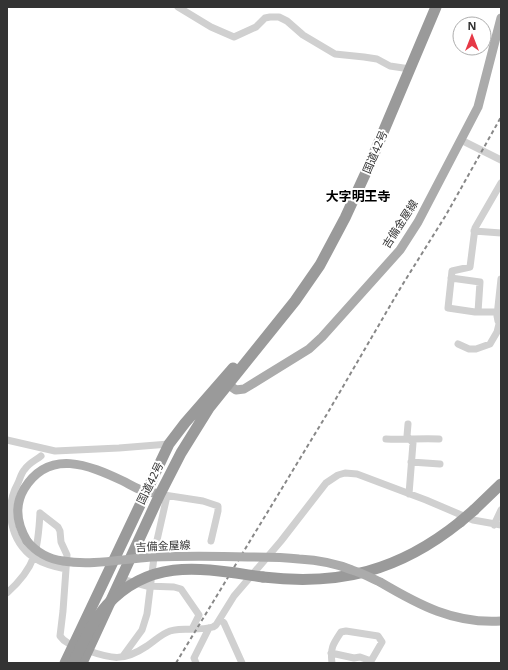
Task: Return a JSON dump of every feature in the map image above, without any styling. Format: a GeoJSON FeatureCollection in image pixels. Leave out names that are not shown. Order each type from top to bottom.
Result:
{"type":"FeatureCollection","features":[{"type":"Feature","properties":{"kind":"highway","name":"国道42号"},"geometry":{"type":"LineString","coordinates":[[65,663],[169,444],[185,423],[274,328],[320,265],[345,218],[436,7]]}},
{"type":"Feature","properties":{"kind":"highway","name":"国道42号"},"geometry":{"type":"LineString","coordinates":[[82,663],[121,579],[164,495],[188,442],[225,382]]}},
{"type":"Feature","properties":{"kind":"highway"},"geometry":{"type":"LineString","coordinates":[[73,663],[91,628],[106,606],[116,596],[138,581],[160,573],[187,568],[296,580],[335,578],[365,572],[388,565],[419,550],[441,537],[474,510],[501,484]]}},
{"type":"Feature","properties":{"kind":"main road","name":"吉備金屋線"},"geometry":{"type":"LineString","coordinates":[[225,382],[236,390],[244,389],[309,349],[322,337],[400,250],[418,222],[478,107],[501,18]]}},
{"type":"Feature","properties":{"kind":"main road","name":"吉備金屋線"},"geometry":{"type":"LineString","coordinates":[[164,495],[147,492],[107,473],[83,465],[69,463],[56,464],[42,471],[27,485],[19,503],[19,524],[28,541],[34,548],[55,560],[69,562],[98,562],[186,556],[312,560],[353,570],[380,582],[418,604],[444,614],[469,620],[501,621]]}},
{"type":"Feature","properties":{"kind":"street"},"geometry":{"type":"LineString","coordinates":[[178,7],[211,27],[234,37],[256,27],[265,18],[279,17],[287,21],[303,35],[335,54],[364,57],[377,60],[390,66],[410,69]]}},
{"type":"Feature","properties":{"kind":"street"},"geometry":{"type":"LineString","coordinates":[[461,140],[501,160]]}},
{"type":"Feature","properties":{"kind":"street"},"geometry":{"type":"LineString","coordinates":[[497,312],[478,312],[448,308],[452,271],[470,267],[474,232],[477,223],[501,183]]}},
{"type":"Feature","properties":{"kind":"street"},"geometry":{"type":"LineString","coordinates":[[474,232],[501,233]]}},
{"type":"Feature","properties":{"kind":"street"},"geometry":{"type":"LineString","coordinates":[[451,278],[480,282],[478,312]]}},
{"type":"Feature","properties":{"kind":"street"},"geometry":{"type":"LineString","coordinates":[[458,344],[469,350],[490,344],[500,326],[497,312],[501,279]]}},
{"type":"Feature","properties":{"kind":"street"},"geometry":{"type":"LineString","coordinates":[[408,424],[407,436],[413,442],[409,494]]}},
{"type":"Feature","properties":{"kind":"street"},"geometry":{"type":"LineString","coordinates":[[386,438],[410,440],[414,438],[439,439]]}},
{"type":"Feature","properties":{"kind":"street"},"geometry":{"type":"LineString","coordinates":[[7,440],[42,452],[169,444]]}},
{"type":"Feature","properties":{"kind":"street"},"geometry":{"type":"LineString","coordinates":[[42,452],[42,471]]}},
{"type":"Feature","properties":{"kind":"street"},"geometry":{"type":"LineString","coordinates":[[42,452],[25,469],[16,486],[11,504],[11,522],[15,534],[22,545],[34,558],[49,565],[66,569]]}},
{"type":"Feature","properties":{"kind":"street"},"geometry":{"type":"LineString","coordinates":[[411,462],[440,464]]}},
{"type":"Feature","properties":{"kind":"street"},"geometry":{"type":"LineString","coordinates":[[7,592],[22,577],[34,558],[38,544],[40,513],[58,527],[67,555],[64,611],[60,636],[65,642],[112,660],[142,649],[165,634],[175,630],[209,628],[216,625],[234,596],[332,478],[345,473],[357,474],[473,520],[498,525],[501,510]]}},
{"type":"Feature","properties":{"kind":"street"},"geometry":{"type":"LineString","coordinates":[[122,657],[142,630],[149,603],[155,549],[164,495],[203,501],[218,506],[211,541]]}},
{"type":"Feature","properties":{"kind":"street"},"geometry":{"type":"LineString","coordinates":[[121,579],[151,587],[174,587],[181,589],[199,615],[192,629]]}},
{"type":"Feature","properties":{"kind":"street"},"geometry":{"type":"LineString","coordinates":[[220,619],[224,623],[242,663]]}},
{"type":"Feature","properties":{"kind":"street"},"geometry":{"type":"LineString","coordinates":[[196,663],[194,658],[209,628]]}},
{"type":"Feature","properties":{"kind":"street"},"geometry":{"type":"LineString","coordinates":[[331,654],[354,658],[360,657],[371,661],[382,642],[378,636],[346,631],[341,632],[332,645],[331,654],[332,663]]}},
{"type":"Feature","properties":{"kind":"railway"},"geometry":{"type":"LineString","coordinates":[[176,663],[327,414],[401,287],[446,215],[501,117]]}},
{"type":"Feature","properties":{"kind":"district","name":"大字明王寺"},"geometry":{"type":"Point","coordinates":[358,196]}}]}
